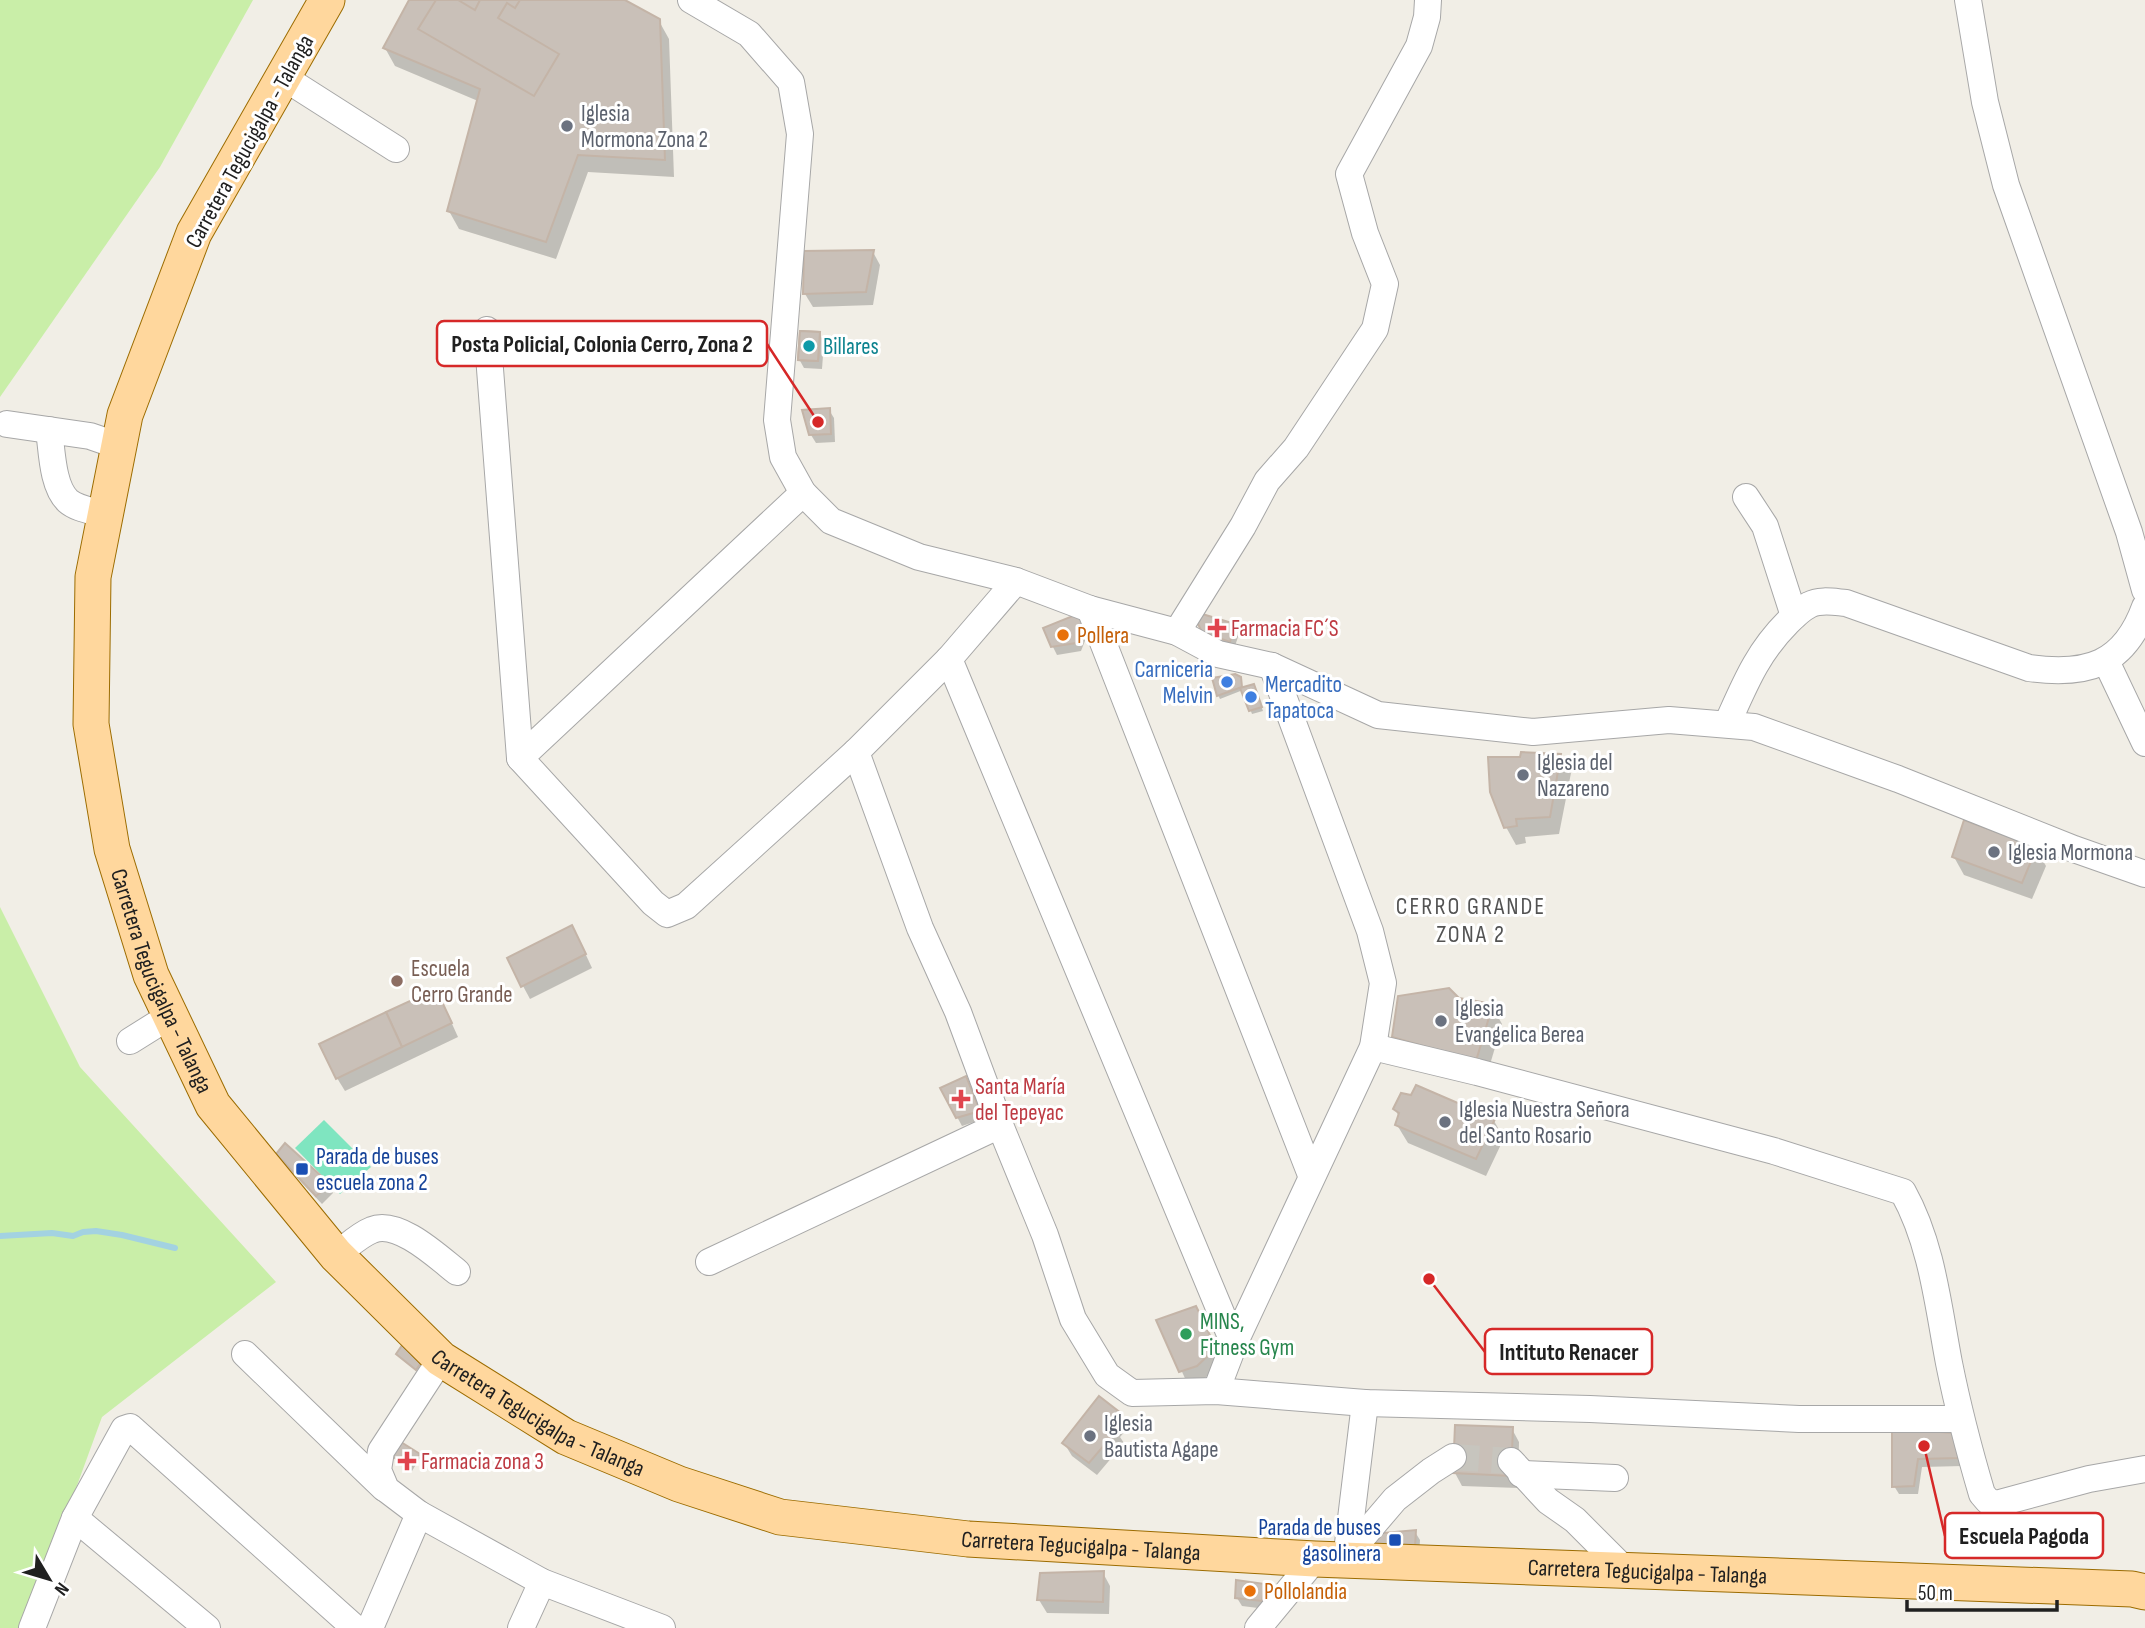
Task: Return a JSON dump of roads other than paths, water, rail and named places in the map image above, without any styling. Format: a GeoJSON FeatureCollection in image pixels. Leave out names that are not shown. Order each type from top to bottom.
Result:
{"type":"FeatureCollection","features":[{"type":"Feature","properties":{"kind":"main road","name":"Carretera Tegucigalpa - Talanga"},"geometry":{"type":"LineString","coordinates":[[327,0],[194,233],[125,415],[93,577],[91,724],[112,849],[150,975],[214,1105],[335,1255],[441,1359],[566,1437],[679,1484],[780,1517],[968,1539],[1339,1560],[2132,1589],[2145,1592]]}},
{"type":"Feature","properties":{"kind":"street"},"geometry":{"type":"LineString","coordinates":[[691,0],[749,34],[791,82],[800,134],[778,420],[783,457],[803,493],[831,521],[919,557],[1016,581],[1090,609],[1177,632],[1218,653],[1272,666],[1378,715],[1533,732],[1668,720],[1754,727],[2145,874]]}},
{"type":"Feature","properties":{"kind":"street"},"geometry":{"type":"LineString","coordinates":[[1177,632],[1267,481],[1296,448],[1375,329],[1384,284],[1365,233],[1349,174],[1419,46],[1427,17],[1427,0]]}},
{"type":"Feature","properties":{"kind":"street"},"geometry":{"type":"LineString","coordinates":[[1968,0],[1985,102],[2006,185],[2129,532],[2145,590]]}},
{"type":"Feature","properties":{"kind":"street"},"geometry":{"type":"LineString","coordinates":[[283,77],[396,149]]}},
{"type":"Feature","properties":{"kind":"street"},"geometry":{"type":"LineString","coordinates":[[487,330],[520,758],[653,903],[667,914],[687,906],[856,752],[949,659],[1016,581]]}},
{"type":"Feature","properties":{"kind":"street"},"geometry":{"type":"LineString","coordinates":[[7,424],[90,436],[119,446]]}},
{"type":"Feature","properties":{"kind":"street"},"geometry":{"type":"LineString","coordinates":[[49,430],[54,471],[67,500],[105,515]]}},
{"type":"Feature","properties":{"kind":"street"},"geometry":{"type":"LineString","coordinates":[[520,758],[803,493]]}},
{"type":"Feature","properties":{"kind":"street"},"geometry":{"type":"LineString","coordinates":[[1746,497],[1765,526],[1794,616]]}},
{"type":"Feature","properties":{"kind":"street"},"geometry":{"type":"LineString","coordinates":[[1727,724],[1762,651],[1794,616],[1810,604],[1826,601],[1846,603],[2029,668],[2055,671],[2080,670],[2106,661],[2123,646],[2139,624],[2145,607]]}},
{"type":"Feature","properties":{"kind":"street"},"geometry":{"type":"LineString","coordinates":[[1090,609],[1311,1175]]}},
{"type":"Feature","properties":{"kind":"street"},"geometry":{"type":"LineString","coordinates":[[949,659],[1234,1344]]}},
{"type":"Feature","properties":{"kind":"street"},"geometry":{"type":"LineString","coordinates":[[2106,661],[2145,743]]}},
{"type":"Feature","properties":{"kind":"street"},"geometry":{"type":"LineString","coordinates":[[1216,1391],[1234,1344],[1293,1220],[1311,1175],[1373,1047],[1383,983],[1370,931],[1272,666]]}},
{"type":"Feature","properties":{"kind":"street"},"geometry":{"type":"LineString","coordinates":[[856,752],[920,928],[957,1012],[1045,1235],[1073,1319],[1107,1375],[1132,1393],[1216,1391],[1365,1403],[1590,1409],[1799,1419],[1960,1419]]}},
{"type":"Feature","properties":{"kind":"street"},"geometry":{"type":"LineString","coordinates":[[130,1041],[170,1016]]}},
{"type":"Feature","properties":{"kind":"street"},"geometry":{"type":"LineString","coordinates":[[1373,1047],[1774,1151],[1903,1192],[1915,1213],[1927,1248],[1960,1419],[1982,1494],[1988,1501],[1996,1504],[2089,1479],[2145,1469]]}},
{"type":"Feature","properties":{"kind":"street"},"geometry":{"type":"LineString","coordinates":[[709,1262],[1000,1125]]}},
{"type":"Feature","properties":{"kind":"street"},"geometry":{"type":"LineString","coordinates":[[335,1255],[373,1229],[394,1229],[412,1238],[457,1272]]}},
{"type":"Feature","properties":{"kind":"street"},"geometry":{"type":"LineString","coordinates":[[245,1354],[386,1489],[419,1514],[542,1582],[662,1628]]}},
{"type":"Feature","properties":{"kind":"street"},"geometry":{"type":"LineString","coordinates":[[386,1489],[378,1470],[381,1451],[441,1359]]}},
{"type":"Feature","properties":{"kind":"street"},"geometry":{"type":"LineString","coordinates":[[1339,1560],[1365,1403]]}},
{"type":"Feature","properties":{"kind":"street"},"geometry":{"type":"LineString","coordinates":[[39,1624],[75,1518],[124,1429],[130,1427],[355,1628]]}},
{"type":"Feature","properties":{"kind":"street"},"geometry":{"type":"LineString","coordinates":[[1258,1628],[1339,1560],[1395,1499],[1454,1457]]}},
{"type":"Feature","properties":{"kind":"street"},"geometry":{"type":"LineString","coordinates":[[1615,1478],[1516,1468],[1548,1501],[1574,1520],[1626,1571]]}},
{"type":"Feature","properties":{"kind":"street"},"geometry":{"type":"LineString","coordinates":[[370,1628],[419,1514]]}},
{"type":"Feature","properties":{"kind":"street"},"geometry":{"type":"LineString","coordinates":[[75,1518],[207,1628]]}},
{"type":"Feature","properties":{"kind":"street"},"geometry":{"type":"LineString","coordinates":[[521,1628],[542,1582]]}},
{"type":"Feature","properties":{"kind":"waterway"},"geometry":{"type":"LineString","coordinates":[[0,1236],[52,1233],[73,1236],[96,1231],[175,1248]]}},
{"type":"Feature","properties":{"kind":"tunnel"},"geometry":{"type":"LineString","coordinates":[[1453,1457],[1511,1461]]}},
{"type":"Feature","properties":{"kind":"place","name":"Iglesia Mormona Zona 2"},"geometry":{"type":"Point","coordinates":[567,126]}},
{"type":"Feature","properties":{"kind":"place","name":"Billares"},"geometry":{"type":"Point","coordinates":[809,346]}},
{"type":"Feature","properties":{"kind":"place","name":"Posta Policial, Colonia Cerro, Zona 2"},"geometry":{"type":"Point","coordinates":[818,422]}},
{"type":"Feature","properties":{"kind":"place","name":"Farmacia FC´S"},"geometry":{"type":"Point","coordinates":[1217,628]}},
{"type":"Feature","properties":{"kind":"place","name":"Pollera"},"geometry":{"type":"Point","coordinates":[1063,635]}},
{"type":"Feature","properties":{"kind":"place","name":"Carniceria Melvin"},"geometry":{"type":"Point","coordinates":[1227,682]}},
{"type":"Feature","properties":{"kind":"place","name":"Mercadito Tapatoca"},"geometry":{"type":"Point","coordinates":[1251,697]}},
{"type":"Feature","properties":{"kind":"place","name":"Iglesia del Nazareno"},"geometry":{"type":"Point","coordinates":[1523,775]}},
{"type":"Feature","properties":{"kind":"place","name":"Iglesia Mormona"},"geometry":{"type":"Point","coordinates":[1994,852]}},
{"type":"Feature","properties":{"kind":"place","name":"Escuela Cerro Grande"},"geometry":{"type":"Point","coordinates":[397,981]}},
{"type":"Feature","properties":{"kind":"place","name":"Iglesia Evangelica Berea"},"geometry":{"type":"Point","coordinates":[1441,1021]}},
{"type":"Feature","properties":{"kind":"place","name":"Santa María del Tepeyac"},"geometry":{"type":"Point","coordinates":[961,1099]}},
{"type":"Feature","properties":{"kind":"place","name":"Iglesia Nuestra Señora del Santo Rosario"},"geometry":{"type":"Point","coordinates":[1445,1122]}},
{"type":"Feature","properties":{"kind":"place","name":"Parada de buses escuela zona 2"},"geometry":{"type":"Point","coordinates":[302,1169]}},
{"type":"Feature","properties":{"kind":"place","name":"Intituto Renacer"},"geometry":{"type":"Point","coordinates":[1429,1279]}},
{"type":"Feature","properties":{"kind":"place","name":"MINS, Fitness Gym"},"geometry":{"type":"Point","coordinates":[1186,1334]}},
{"type":"Feature","properties":{"kind":"place","name":"Iglesia Bautista Agape"},"geometry":{"type":"Point","coordinates":[1090,1436]}},
{"type":"Feature","properties":{"kind":"place","name":"Escuela Pagoda"},"geometry":{"type":"Point","coordinates":[1924,1446]}},
{"type":"Feature","properties":{"kind":"place","name":"Farmacia zona 3"},"geometry":{"type":"Point","coordinates":[407,1461]}},
{"type":"Feature","properties":{"kind":"place","name":"Parada de buses gasolinera"},"geometry":{"type":"Point","coordinates":[1395,1540]}},
{"type":"Feature","properties":{"kind":"place","name":"Pollolandia"},"geometry":{"type":"Point","coordinates":[1250,1591]}},
{"type":"Feature","properties":{"kind":"district","name":"CERRO GRANDE ZONA 2"},"geometry":{"type":"Point","coordinates":[1471,920]}}]}
